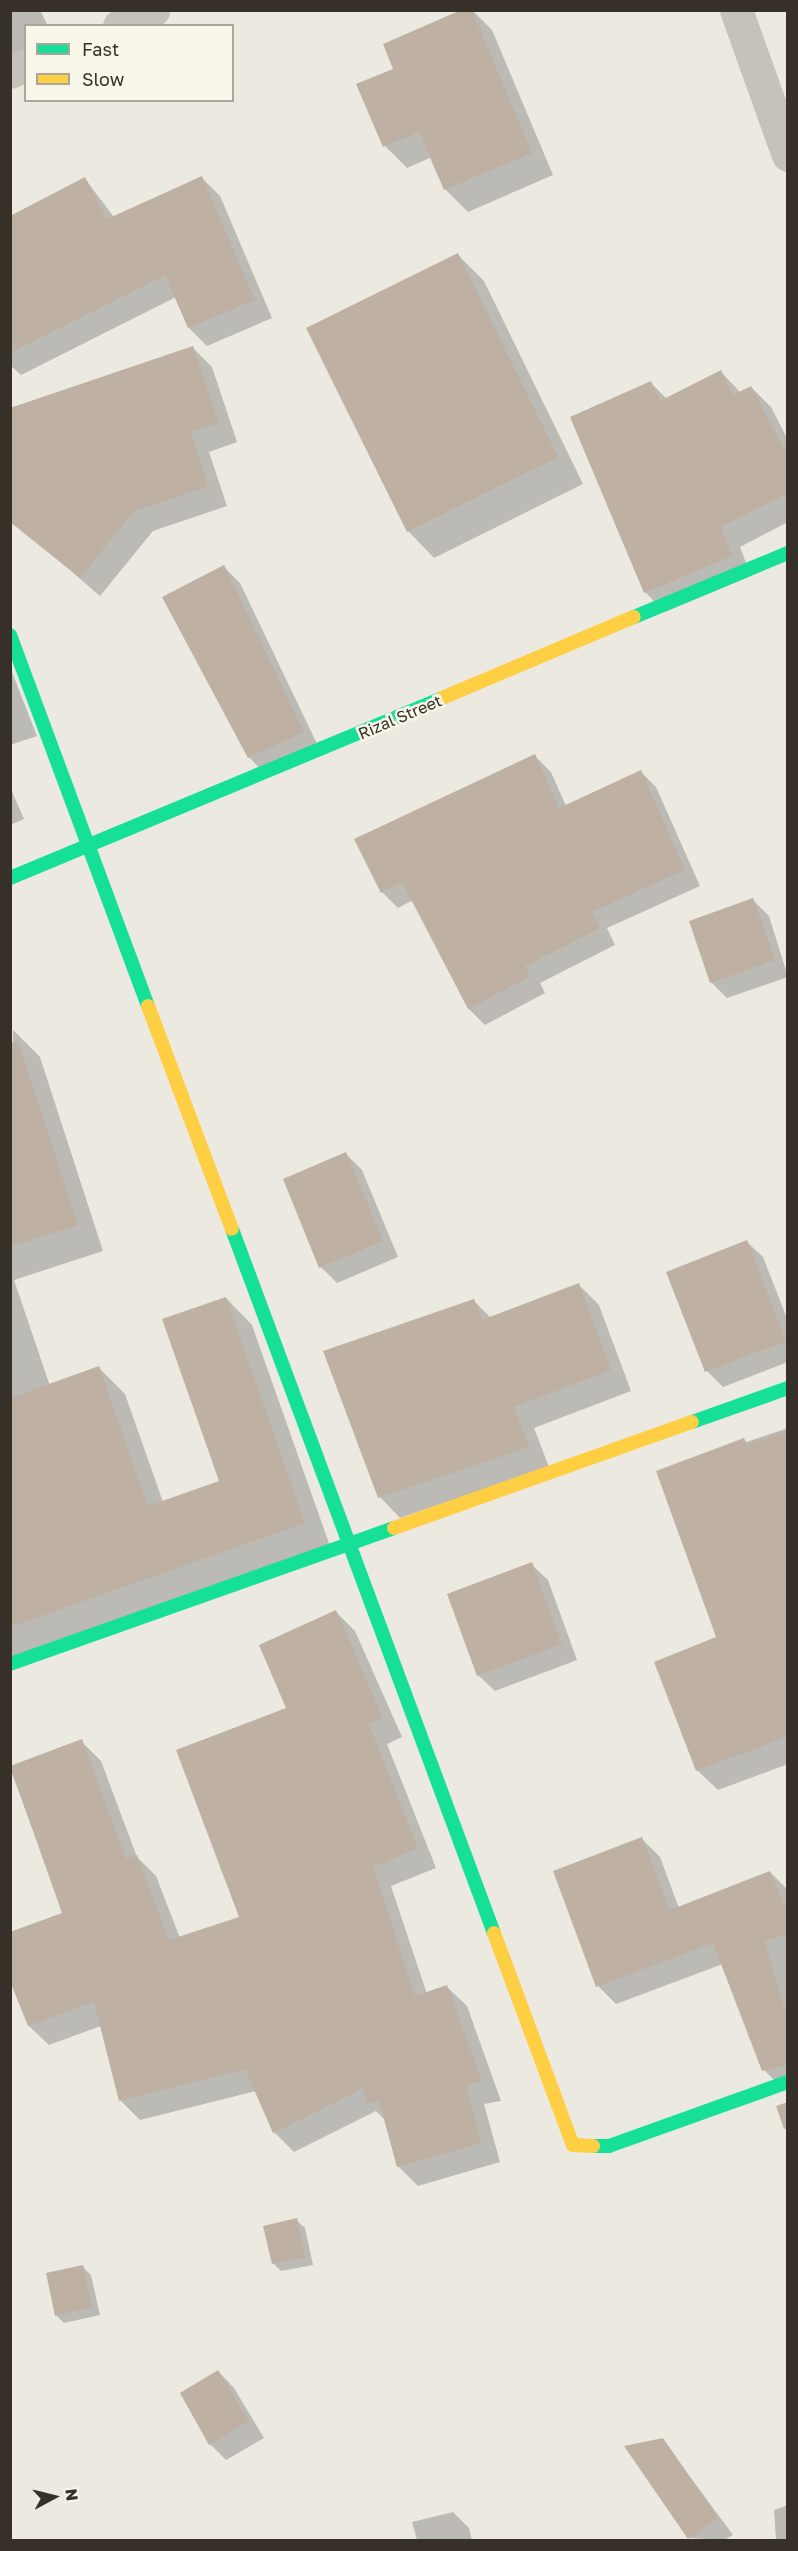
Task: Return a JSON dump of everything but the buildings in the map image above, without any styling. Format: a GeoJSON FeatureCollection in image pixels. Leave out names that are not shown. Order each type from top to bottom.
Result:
{"type":"FeatureCollection","features":[{"type":"Feature","properties":{"kind":"main road","name":"Rizal Street"},"geometry":{"type":"LineString","coordinates":[[10,878],[86,849],[788,553]]}},
{"type":"Feature","properties":{"kind":"main road"},"geometry":{"type":"LineString","coordinates":[[10,634],[86,849],[352,1541],[573,2145],[609,2146],[788,2082]]}},
{"type":"Feature","properties":{"kind":"main road"},"geometry":{"type":"LineString","coordinates":[[10,1664],[788,1388]]}},
{"type":"Feature","properties":{"kind":"street"},"geometry":{"type":"LineString","coordinates":[[123,24],[154,10]]}},
{"type":"Feature","properties":{"kind":"street"},"geometry":{"type":"LineString","coordinates":[[736,10],[788,155]]}},
{"type":"Feature","properties":{"kind":"street"},"geometry":{"type":"LineString","coordinates":[[10,72],[24,66]]}},
{"type":"Feature","properties":{"kind":"traffic: fast"},"geometry":{"type":"LineString","coordinates":[[634,617],[788,553]]}},
{"type":"Feature","properties":{"kind":"traffic: fast"},"geometry":{"type":"LineString","coordinates":[[10,635],[148,1006]]}},
{"type":"Feature","properties":{"kind":"traffic: fast"},"geometry":{"type":"LineString","coordinates":[[10,878],[442,698]]}},
{"type":"Feature","properties":{"kind":"traffic: fast"},"geometry":{"type":"LineString","coordinates":[[232,1229],[494,1933]]}},
{"type":"Feature","properties":{"kind":"traffic: fast"},"geometry":{"type":"LineString","coordinates":[[692,1422],[788,1388]]}},
{"type":"Feature","properties":{"kind":"traffic: fast"},"geometry":{"type":"LineString","coordinates":[[10,1664],[394,1528]]}},
{"type":"Feature","properties":{"kind":"traffic: fast"},"geometry":{"type":"LineString","coordinates":[[593,2146],[609,2146],[788,2082]]}},
{"type":"Feature","properties":{"kind":"traffic: slow"},"geometry":{"type":"LineString","coordinates":[[442,698],[634,617]]}},
{"type":"Feature","properties":{"kind":"traffic: slow"},"geometry":{"type":"LineString","coordinates":[[148,1006],[232,1229]]}},
{"type":"Feature","properties":{"kind":"traffic: slow"},"geometry":{"type":"LineString","coordinates":[[394,1528],[692,1422]]}},
{"type":"Feature","properties":{"kind":"traffic: slow"},"geometry":{"type":"LineString","coordinates":[[494,1933],[573,2145],[593,2146]]}}]}
